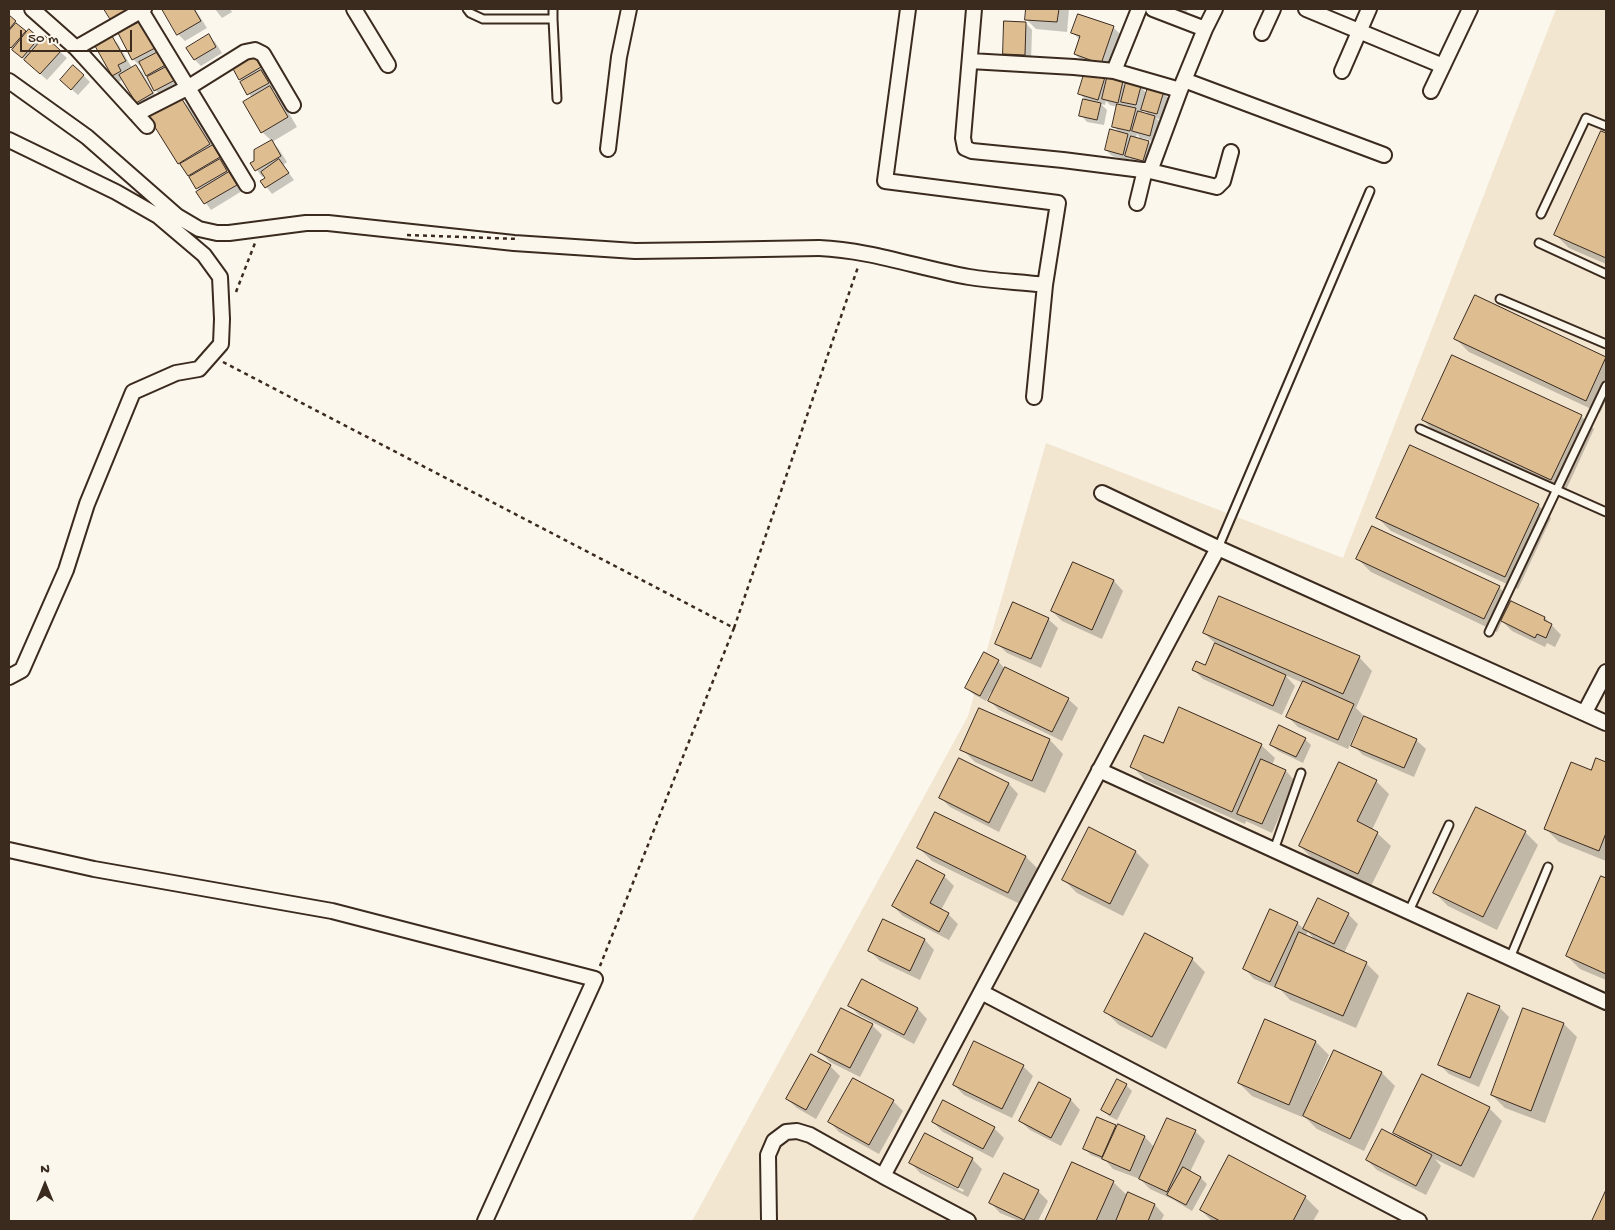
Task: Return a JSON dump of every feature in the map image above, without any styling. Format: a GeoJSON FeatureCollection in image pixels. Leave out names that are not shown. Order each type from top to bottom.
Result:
{"type":"FeatureCollection","features":[{"type":"Feature","properties":{"kind":"street"},"geometry":{"type":"LineString","coordinates":[[32,9],[76,48],[147,126]]}},
{"type":"Feature","properties":{"kind":"street"},"geometry":{"type":"LineString","coordinates":[[76,48],[142,9],[247,185]]}},
{"type":"Feature","properties":{"kind":"street"},"geometry":{"type":"LineString","coordinates":[[354,9],[388,65]]}},
{"type":"Feature","properties":{"kind":"street"},"geometry":{"type":"LineString","coordinates":[[608,149],[619,57],[629,9]]}},
{"type":"Feature","properties":{"kind":"street"},"geometry":{"type":"LineString","coordinates":[[908,9],[885,181],[1058,202],[1045,285],[1034,397]]}},
{"type":"Feature","properties":{"kind":"street"},"geometry":{"type":"LineString","coordinates":[[974,9],[963,138],[965,148],[972,151],[1148,170],[1217,187],[1223,181],[1231,152]]}},
{"type":"Feature","properties":{"kind":"street"},"geometry":{"type":"LineString","coordinates":[[1114,71],[1139,9]]}},
{"type":"Feature","properties":{"kind":"street"},"geometry":{"type":"LineString","coordinates":[[1153,9],[1205,29]]}},
{"type":"Feature","properties":{"kind":"street"},"geometry":{"type":"LineString","coordinates":[[1137,202],[1182,85],[1215,9]]}},
{"type":"Feature","properties":{"kind":"street"},"geometry":{"type":"LineString","coordinates":[[1262,33],[1273,9]]}},
{"type":"Feature","properties":{"kind":"street"},"geometry":{"type":"LineString","coordinates":[[1306,9],[1443,66]]}},
{"type":"Feature","properties":{"kind":"street"},"geometry":{"type":"LineString","coordinates":[[1342,71],[1369,9]]}},
{"type":"Feature","properties":{"kind":"street"},"geometry":{"type":"LineString","coordinates":[[1431,91],[1470,9]]}},
{"type":"Feature","properties":{"kind":"street"},"geometry":{"type":"LineString","coordinates":[[136,114],[189,87],[245,52],[255,50],[263,54],[293,105]]}},
{"type":"Feature","properties":{"kind":"street"},"geometry":{"type":"LineString","coordinates":[[970,61],[1114,71],[1182,85],[1384,155]]}},
{"type":"Feature","properties":{"kind":"street"},"geometry":{"type":"LineString","coordinates":[[9,81],[87,137],[177,216],[198,229],[217,234],[306,223],[328,223],[514,243],[636,251],[842,249],[970,277],[1045,285]]}},
{"type":"Feature","properties":{"kind":"street"},"geometry":{"type":"LineString","coordinates":[[9,140],[116,192],[158,216],[204,255],[220,277],[222,318],[221,344],[199,369],[176,373],[133,392],[87,504],[66,570],[22,670],[9,677]]}},
{"type":"Feature","properties":{"kind":"street"},"geometry":{"type":"LineString","coordinates":[[1102,493],[1218,548],[1606,723]]}},
{"type":"Feature","properties":{"kind":"street"},"geometry":{"type":"LineString","coordinates":[[882,1176],[983,993],[1099,770],[1218,548]]}},
{"type":"Feature","properties":{"kind":"street"},"geometry":{"type":"LineString","coordinates":[[1585,712],[1606,672]]}},
{"type":"Feature","properties":{"kind":"street"},"geometry":{"type":"LineString","coordinates":[[1099,770],[1606,1002]]}},
{"type":"Feature","properties":{"kind":"street"},"geometry":{"type":"LineString","coordinates":[[9,850],[94,869],[332,911],[595,979],[485,1221]]}},
{"type":"Feature","properties":{"kind":"street"},"geometry":{"type":"LineString","coordinates":[[983,993],[1419,1221]]}},
{"type":"Feature","properties":{"kind":"street"},"geometry":{"type":"LineString","coordinates":[[769,1221],[768,1156],[774,1141],[786,1132],[797,1131],[810,1135],[882,1176],[968,1221]]}},
{"type":"Feature","properties":{"kind":"lane"},"geometry":{"type":"LineString","coordinates":[[467,9],[483,19],[553,20]]}},
{"type":"Feature","properties":{"kind":"lane"},"geometry":{"type":"LineString","coordinates":[[553,9],[557,99]]}},
{"type":"Feature","properties":{"kind":"lane"},"geometry":{"type":"LineString","coordinates":[[1540,214],[1586,118],[1606,126]]}},
{"type":"Feature","properties":{"kind":"lane"},"geometry":{"type":"LineString","coordinates":[[1218,548],[1370,191]]}},
{"type":"Feature","properties":{"kind":"lane"},"geometry":{"type":"LineString","coordinates":[[1539,243],[1606,274]]}},
{"type":"Feature","properties":{"kind":"lane"},"geometry":{"type":"LineString","coordinates":[[1500,299],[1606,344]]}},
{"type":"Feature","properties":{"kind":"lane"},"geometry":{"type":"LineString","coordinates":[[1489,632],[1606,386]]}},
{"type":"Feature","properties":{"kind":"lane"},"geometry":{"type":"LineString","coordinates":[[1420,429],[1606,512]]}},
{"type":"Feature","properties":{"kind":"lane"},"geometry":{"type":"LineString","coordinates":[[1274,850],[1301,773]]}},
{"type":"Feature","properties":{"kind":"lane"},"geometry":{"type":"LineString","coordinates":[[1409,912],[1449,825]]}},
{"type":"Feature","properties":{"kind":"lane"},"geometry":{"type":"LineString","coordinates":[[1510,958],[1548,867]]}},
{"type":"Feature","properties":{"kind":"path"},"geometry":{"type":"LineString","coordinates":[[236,292],[261,229]]}},
{"type":"Feature","properties":{"kind":"path"},"geometry":{"type":"LineString","coordinates":[[407,235],[519,239]]}},
{"type":"Feature","properties":{"kind":"path"},"geometry":{"type":"LineString","coordinates":[[595,979],[734,628],[863,253]]}},
{"type":"Feature","properties":{"kind":"path"},"geometry":{"type":"LineString","coordinates":[[211,356],[734,628]]}},
{"type":"Feature","properties":{"kind":"shaded area"},"geometry":{"type":"Polygon","coordinates":[[[1556,9],[1606,9],[1606,1221],[692,1221],[968,716],[1046,443],[1343,558],[1556,9]]]}},
{"type":"Feature","properties":{"kind":"building"},"geometry":{"type":"Polygon","coordinates":[[[104,9],[131,9],[111,20],[104,9]]]}},
{"type":"Feature","properties":{"kind":"building"},"geometry":{"type":"Polygon","coordinates":[[[162,9],[194,9],[201,21],[177,35],[162,9]]]}},
{"type":"Feature","properties":{"kind":"building"},"geometry":{"type":"Polygon","coordinates":[[[1026,9],[1059,9],[1057,22],[1025,20],[1026,9]]]}},
{"type":"Feature","properties":{"kind":"building"},"geometry":{"type":"Polygon","coordinates":[[[1078,14],[1114,26],[1101,64],[1074,54],[1080,36],[1071,33],[1078,14]]]}},
{"type":"Feature","properties":{"kind":"building"},"geometry":{"type":"Polygon","coordinates":[[[9,15],[16,21],[9,29],[9,15]]]}},
{"type":"Feature","properties":{"kind":"building"},"geometry":{"type":"Polygon","coordinates":[[[1004,21],[1026,22],[1025,55],[1003,54],[1004,21]]]}},
{"type":"Feature","properties":{"kind":"building"},"geometry":{"type":"Polygon","coordinates":[[[140,22],[155,48],[132,60],[118,33],[140,22]]]}},
{"type":"Feature","properties":{"kind":"building"},"geometry":{"type":"Polygon","coordinates":[[[16,23],[26,31],[11,48],[9,46],[9,31],[16,23]]]}},
{"type":"Feature","properties":{"kind":"building"},"geometry":{"type":"Polygon","coordinates":[[[29,29],[39,38],[22,58],[12,50],[29,29]]]}},
{"type":"Feature","properties":{"kind":"building"},"geometry":{"type":"Polygon","coordinates":[[[209,34],[216,47],[194,60],[186,48],[209,34]]]}},
{"type":"Feature","properties":{"kind":"building"},"geometry":{"type":"Polygon","coordinates":[[[45,36],[61,51],[40,74],[24,60],[45,36]]]}},
{"type":"Feature","properties":{"kind":"building"},"geometry":{"type":"Polygon","coordinates":[[[112,36],[126,61],[118,65],[121,71],[112,76],[95,46],[112,36]]]}},
{"type":"Feature","properties":{"kind":"building"},"geometry":{"type":"Polygon","coordinates":[[[160,51],[167,64],[146,76],[139,62],[160,51]]]}},
{"type":"Feature","properties":{"kind":"building"},"geometry":{"type":"Polygon","coordinates":[[[254,55],[261,67],[239,80],[232,67],[254,55]]]}},
{"type":"Feature","properties":{"kind":"building"},"geometry":{"type":"Polygon","coordinates":[[[73,65],[84,75],[71,90],[60,80],[73,65]]]}},
{"type":"Feature","properties":{"kind":"building"},"geometry":{"type":"Polygon","coordinates":[[[136,65],[153,93],[136,103],[119,75],[136,65]]]}},
{"type":"Feature","properties":{"kind":"building"},"geometry":{"type":"Polygon","coordinates":[[[168,66],[175,80],[154,91],[147,77],[168,66]]]}},
{"type":"Feature","properties":{"kind":"building"},"geometry":{"type":"Polygon","coordinates":[[[261,70],[269,83],[247,95],[240,82],[261,70]]]}},
{"type":"Feature","properties":{"kind":"building"},"geometry":{"type":"Polygon","coordinates":[[[1085,71],[1105,77],[1098,100],[1078,94],[1085,71]]]}},
{"type":"Feature","properties":{"kind":"building"},"geometry":{"type":"Polygon","coordinates":[[[1107,78],[1123,81],[1118,103],[1102,99],[1107,78]]]}},
{"type":"Feature","properties":{"kind":"building"},"geometry":{"type":"Polygon","coordinates":[[[1126,82],[1141,86],[1136,105],[1121,102],[1126,82]]]}},
{"type":"Feature","properties":{"kind":"building"},"geometry":{"type":"Polygon","coordinates":[[[270,86],[288,117],[261,133],[243,102],[270,86]]]}},
{"type":"Feature","properties":{"kind":"building"},"geometry":{"type":"Polygon","coordinates":[[[1148,87],[1164,91],[1157,114],[1141,110],[1148,87]]]}},
{"type":"Feature","properties":{"kind":"building"},"geometry":{"type":"Polygon","coordinates":[[[180,96],[210,144],[178,164],[148,116],[180,96]]]}},
{"type":"Feature","properties":{"kind":"building"},"geometry":{"type":"Polygon","coordinates":[[[1083,99],[1101,103],[1097,120],[1079,116],[1083,99]]]}},
{"type":"Feature","properties":{"kind":"building"},"geometry":{"type":"Polygon","coordinates":[[[1117,104],[1136,108],[1130,131],[1112,127],[1117,104]]]}},
{"type":"Feature","properties":{"kind":"building"},"geometry":{"type":"Polygon","coordinates":[[[1138,111],[1155,116],[1150,136],[1132,131],[1138,111]]]}},
{"type":"Feature","properties":{"kind":"building"},"geometry":{"type":"Polygon","coordinates":[[[1110,129],[1128,134],[1123,155],[1105,150],[1110,129]]]}},
{"type":"Feature","properties":{"kind":"building"},"geometry":{"type":"Polygon","coordinates":[[[1601,131],[1606,133],[1606,258],[1554,235],[1601,131]]]}},
{"type":"Feature","properties":{"kind":"building"},"geometry":{"type":"Polygon","coordinates":[[[1131,136],[1149,141],[1143,161],[1125,156],[1131,136]]]}},
{"type":"Feature","properties":{"kind":"building"},"geometry":{"type":"Polygon","coordinates":[[[272,140],[281,156],[255,171],[250,163],[254,161],[254,150],[272,140]]]}},
{"type":"Feature","properties":{"kind":"building"},"geometry":{"type":"Polygon","coordinates":[[[213,145],[220,157],[188,176],[180,164],[213,145]]]}},
{"type":"Feature","properties":{"kind":"building"},"geometry":{"type":"Polygon","coordinates":[[[220,159],[227,171],[196,189],[189,177],[220,159]]]}},
{"type":"Feature","properties":{"kind":"building"},"geometry":{"type":"Polygon","coordinates":[[[279,159],[289,173],[265,188],[260,181],[265,178],[261,172],[279,159]]]}},
{"type":"Feature","properties":{"kind":"building"},"geometry":{"type":"Polygon","coordinates":[[[229,172],[237,185],[204,204],[196,192],[229,172]]]}},
{"type":"Feature","properties":{"kind":"building"},"geometry":{"type":"Polygon","coordinates":[[[1475,295],[1606,357],[1586,401],[1454,339],[1475,295]]]}},
{"type":"Feature","properties":{"kind":"building"},"geometry":{"type":"Polygon","coordinates":[[[1452,355],[1582,415],[1551,480],[1422,420],[1452,355]]]}},
{"type":"Feature","properties":{"kind":"building"},"geometry":{"type":"Polygon","coordinates":[[[1410,445],[1539,504],[1505,577],[1376,518],[1410,445]]]}},
{"type":"Feature","properties":{"kind":"building"},"geometry":{"type":"Polygon","coordinates":[[[1372,526],[1500,586],[1484,619],[1356,559],[1372,526]]]}},
{"type":"Feature","properties":{"kind":"building"},"geometry":{"type":"Polygon","coordinates":[[[1073,562],[1114,580],[1092,630],[1051,611],[1073,562]]]}},
{"type":"Feature","properties":{"kind":"building"},"geometry":{"type":"Polygon","coordinates":[[[1219,596],[1360,656],[1343,694],[1203,633],[1219,596]]]}},
{"type":"Feature","properties":{"kind":"building"},"geometry":{"type":"Polygon","coordinates":[[[1511,601],[1545,617],[1544,620],[1552,624],[1546,638],[1537,634],[1535,638],[1501,621],[1511,601]]]}},
{"type":"Feature","properties":{"kind":"building"},"geometry":{"type":"Polygon","coordinates":[[[1013,602],[1049,618],[1031,659],[995,644],[1013,602]]]}},
{"type":"Feature","properties":{"kind":"building"},"geometry":{"type":"Polygon","coordinates":[[[1215,643],[1286,675],[1273,706],[1192,670],[1196,661],[1205,665],[1215,643]]]}},
{"type":"Feature","properties":{"kind":"building"},"geometry":{"type":"Polygon","coordinates":[[[984,652],[999,660],[980,696],[965,688],[984,652]]]}},
{"type":"Feature","properties":{"kind":"building"},"geometry":{"type":"Polygon","coordinates":[[[1005,667],[1069,698],[1052,732],[988,701],[1005,667]]]}},
{"type":"Feature","properties":{"kind":"building"},"geometry":{"type":"Polygon","coordinates":[[[1303,681],[1354,704],[1338,740],[1286,717],[1303,681]]]}},
{"type":"Feature","properties":{"kind":"building"},"geometry":{"type":"Polygon","coordinates":[[[1179,707],[1262,744],[1232,812],[1130,767],[1144,735],[1163,743],[1179,707]]]}},
{"type":"Feature","properties":{"kind":"building"},"geometry":{"type":"Polygon","coordinates":[[[979,708],[1050,739],[1032,781],[960,750],[979,708]]]}},
{"type":"Feature","properties":{"kind":"building"},"geometry":{"type":"Polygon","coordinates":[[[1364,716],[1417,739],[1404,768],[1351,746],[1364,716]]]}},
{"type":"Feature","properties":{"kind":"building"},"geometry":{"type":"Polygon","coordinates":[[[1279,725],[1306,738],[1296,757],[1270,745],[1279,725]]]}},
{"type":"Feature","properties":{"kind":"building"},"geometry":{"type":"Polygon","coordinates":[[[959,758],[1009,783],[989,823],[939,798],[959,758]]]}},
{"type":"Feature","properties":{"kind":"building"},"geometry":{"type":"Polygon","coordinates":[[[1596,758],[1606,762],[1606,833],[1599,851],[1544,829],[1571,762],[1591,770],[1596,758]]]}},
{"type":"Feature","properties":{"kind":"building"},"geometry":{"type":"Polygon","coordinates":[[[1261,759],[1286,770],[1262,824],[1237,814],[1261,759]]]}},
{"type":"Feature","properties":{"kind":"building"},"geometry":{"type":"Polygon","coordinates":[[[1339,762],[1377,780],[1357,821],[1378,832],[1358,874],[1299,846],[1339,762]]]}},
{"type":"Feature","properties":{"kind":"building"},"geometry":{"type":"Polygon","coordinates":[[[1476,807],[1526,831],[1483,917],[1433,893],[1476,807]]]}},
{"type":"Feature","properties":{"kind":"building"},"geometry":{"type":"Polygon","coordinates":[[[935,812],[1026,856],[1008,893],[917,848],[935,812]]]}},
{"type":"Feature","properties":{"kind":"building"},"geometry":{"type":"Polygon","coordinates":[[[1089,827],[1136,851],[1110,904],[1062,880],[1089,827]]]}},
{"type":"Feature","properties":{"kind":"building"},"geometry":{"type":"Polygon","coordinates":[[[917,860],[945,875],[930,903],[949,913],[939,932],[892,906],[917,860]]]}},
{"type":"Feature","properties":{"kind":"building"},"geometry":{"type":"Polygon","coordinates":[[[1601,876],[1606,878],[1606,974],[1566,956],[1601,876]]]}},
{"type":"Feature","properties":{"kind":"building"},"geometry":{"type":"Polygon","coordinates":[[[1318,898],[1349,913],[1334,944],[1303,929],[1318,898]]]}},
{"type":"Feature","properties":{"kind":"building"},"geometry":{"type":"Polygon","coordinates":[[[1270,909],[1298,922],[1270,982],[1243,969],[1270,909]]]}},
{"type":"Feature","properties":{"kind":"building"},"geometry":{"type":"Polygon","coordinates":[[[883,919],[925,939],[910,971],[868,951],[883,919]]]}},
{"type":"Feature","properties":{"kind":"building"},"geometry":{"type":"Polygon","coordinates":[[[1299,932],[1367,962],[1343,1016],[1275,987],[1299,932]]]}},
{"type":"Feature","properties":{"kind":"building"},"geometry":{"type":"Polygon","coordinates":[[[1145,933],[1193,958],[1152,1037],[1104,1012],[1145,933]]]}},
{"type":"Feature","properties":{"kind":"building"},"geometry":{"type":"Polygon","coordinates":[[[862,979],[918,1008],[904,1035],[848,1006],[862,979]]]}},
{"type":"Feature","properties":{"kind":"building"},"geometry":{"type":"Polygon","coordinates":[[[1468,993],[1500,1006],[1470,1078],[1438,1065],[1468,993]]]}},
{"type":"Feature","properties":{"kind":"building"},"geometry":{"type":"Polygon","coordinates":[[[841,1008],[873,1024],[850,1068],[818,1052],[841,1008]]]}},
{"type":"Feature","properties":{"kind":"building"},"geometry":{"type":"Polygon","coordinates":[[[1523,1008],[1564,1023],[1531,1111],[1491,1095],[1523,1008]]]}},
{"type":"Feature","properties":{"kind":"building"},"geometry":{"type":"Polygon","coordinates":[[[1265,1019],[1316,1041],[1289,1105],[1238,1083],[1265,1019]]]}},
{"type":"Feature","properties":{"kind":"building"},"geometry":{"type":"Polygon","coordinates":[[[974,1041],[1024,1065],[1002,1109],[953,1085],[974,1041]]]}},
{"type":"Feature","properties":{"kind":"building"},"geometry":{"type":"Polygon","coordinates":[[[1334,1050],[1382,1072],[1350,1139],[1303,1116],[1334,1050]]]}},
{"type":"Feature","properties":{"kind":"building"},"geometry":{"type":"Polygon","coordinates":[[[811,1054],[831,1065],[806,1110],[786,1099],[811,1054]]]}},
{"type":"Feature","properties":{"kind":"building"},"geometry":{"type":"Polygon","coordinates":[[[1422,1074],[1490,1107],[1461,1166],[1393,1133],[1422,1074]]]}},
{"type":"Feature","properties":{"kind":"building"},"geometry":{"type":"Polygon","coordinates":[[[853,1078],[894,1100],[869,1145],[828,1122],[853,1078]]]}},
{"type":"Feature","properties":{"kind":"building"},"geometry":{"type":"Polygon","coordinates":[[[1117,1079],[1127,1084],[1110,1115],[1101,1110],[1117,1079]]]}},
{"type":"Feature","properties":{"kind":"building"},"geometry":{"type":"Polygon","coordinates":[[[1039,1082],[1071,1099],[1051,1138],[1019,1121],[1039,1082]]]}},
{"type":"Feature","properties":{"kind":"building"},"geometry":{"type":"Polygon","coordinates":[[[943,1100],[995,1127],[983,1149],[932,1122],[943,1100]]]}},
{"type":"Feature","properties":{"kind":"building"},"geometry":{"type":"Polygon","coordinates":[[[1097,1117],[1116,1125],[1102,1157],[1083,1149],[1097,1117]]]}},
{"type":"Feature","properties":{"kind":"building"},"geometry":{"type":"Polygon","coordinates":[[[1167,1118],[1196,1130],[1167,1192],[1139,1179],[1167,1118]]]}},
{"type":"Feature","properties":{"kind":"building"},"geometry":{"type":"Polygon","coordinates":[[[1118,1124],[1145,1136],[1130,1171],[1102,1159],[1118,1124]]]}},
{"type":"Feature","properties":{"kind":"building"},"geometry":{"type":"Polygon","coordinates":[[[1382,1129],[1432,1155],[1416,1186],[1366,1160],[1382,1129]]]}},
{"type":"Feature","properties":{"kind":"building"},"geometry":{"type":"Polygon","coordinates":[[[925,1133],[973,1158],[958,1188],[909,1163],[925,1133]]]}},
{"type":"Feature","properties":{"kind":"building"},"geometry":{"type":"Polygon","coordinates":[[[1229,1155],[1306,1196],[1293,1221],[1220,1221],[1200,1210],[1229,1155]]]}},
{"type":"Feature","properties":{"kind":"building"},"geometry":{"type":"Polygon","coordinates":[[[1072,1162],[1114,1181],[1096,1221],[1045,1221],[1072,1162]]]}},
{"type":"Feature","properties":{"kind":"building"},"geometry":{"type":"Polygon","coordinates":[[[1183,1167],[1201,1177],[1186,1205],[1167,1195],[1183,1167]]]}},
{"type":"Feature","properties":{"kind":"building"},"geometry":{"type":"Polygon","coordinates":[[[1004,1173],[1039,1190],[1024,1220],[989,1203],[1004,1173]]]}},
{"type":"Feature","properties":{"kind":"building"},"geometry":{"type":"Polygon","coordinates":[[[1606,1190],[1606,1221],[1592,1221],[1606,1190]]]}},
{"type":"Feature","properties":{"kind":"building"},"geometry":{"type":"Polygon","coordinates":[[[1128,1192],[1155,1204],[1148,1221],[1116,1221],[1128,1192]]]}}]}
